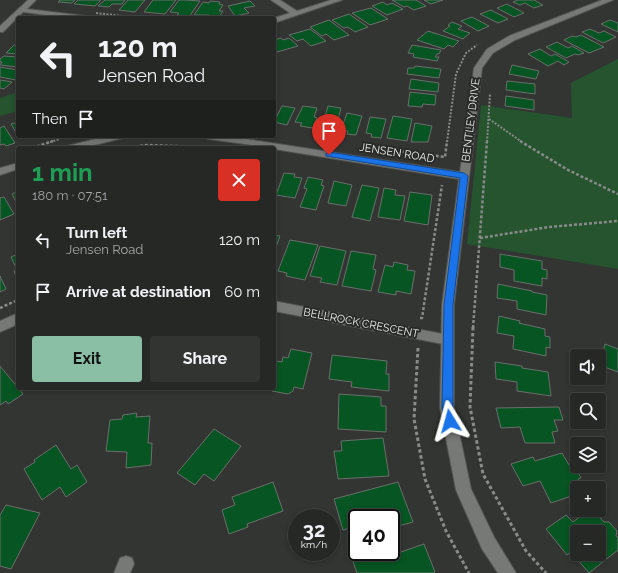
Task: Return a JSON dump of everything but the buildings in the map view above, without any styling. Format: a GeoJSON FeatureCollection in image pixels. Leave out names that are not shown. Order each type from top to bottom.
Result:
{"type":"FeatureCollection","features":[{"type":"Feature","properties":{"kind":"street"},"geometry":{"type":"LineString","coordinates":[[0,30],[32,0]]}},
{"type":"Feature","properties":{"kind":"street"},"geometry":{"type":"LineString","coordinates":[[275,0],[296,14]]}},
{"type":"Feature","properties":{"kind":"street"},"geometry":{"type":"LineString","coordinates":[[276,20],[338,0]]}},
{"type":"Feature","properties":{"kind":"street","name":"BENTLEY DRIVE"},"geometry":{"type":"LineString","coordinates":[[508,573],[488,543],[464,490],[447,408],[448,305],[478,68],[490,51],[512,38],[609,0]]}},
{"type":"Feature","properties":{"kind":"street"},"geometry":{"type":"LineString","coordinates":[[22,10],[70,16]]}},
{"type":"Feature","properties":{"kind":"street"},"geometry":{"type":"LineString","coordinates":[[78,146],[112,138]]}},
{"type":"Feature","properties":{"kind":"street","name":"JENSEN ROAD"},"geometry":{"type":"LineString","coordinates":[[221,138],[272,146]]}},
{"type":"Feature","properties":{"kind":"street","name":"JENSEN ROAD"},"geometry":{"type":"LineString","coordinates":[[276,147],[464,176]]}},
{"type":"Feature","properties":{"kind":"street"},"geometry":{"type":"LineString","coordinates":[[0,172],[16,167]]}},
{"type":"Feature","properties":{"kind":"street","name":"BELLROCK CRESCENT"},"geometry":{"type":"LineString","coordinates":[[276,306],[448,340]]}},
{"type":"Feature","properties":{"kind":"street"},"geometry":{"type":"LineString","coordinates":[[0,327],[16,319]]}},
{"type":"Feature","properties":{"kind":"path"},"geometry":{"type":"LineString","coordinates":[[390,150],[445,157],[456,74],[466,53],[481,42]]}},
{"type":"Feature","properties":{"kind":"path"},"geometry":{"type":"LineString","coordinates":[[491,86],[472,346],[470,407],[484,474],[526,551],[546,573]]}},
{"type":"Feature","properties":{"kind":"path"},"geometry":{"type":"LineString","coordinates":[[488,118],[516,139],[555,163],[587,181],[618,194]]}},
{"type":"Feature","properties":{"kind":"path"},"geometry":{"type":"LineString","coordinates":[[38,146],[63,138]]}},
{"type":"Feature","properties":{"kind":"path"},"geometry":{"type":"LineString","coordinates":[[139,146],[167,146]]}},
{"type":"Feature","properties":{"kind":"path"},"geometry":{"type":"LineString","coordinates":[[414,317],[422,318],[442,184]]}},
{"type":"Feature","properties":{"kind":"path"},"geometry":{"type":"LineString","coordinates":[[480,238],[510,232],[579,223],[618,221]]}},
{"type":"Feature","properties":{"kind":"path"},"geometry":{"type":"LineString","coordinates":[[0,308],[16,301]]}},
{"type":"Feature","properties":{"kind":"path"},"geometry":{"type":"LineString","coordinates":[[418,346],[414,419],[425,479],[446,531],[469,573]]}},
{"type":"Feature","properties":{"kind":"green space"},"geometry":{"type":"Polygon","coordinates":[[[618,59],[618,269],[467,244],[481,105],[572,118],[571,83],[618,59]]]}},
{"type":"Feature","properties":{"kind":"green space"},"geometry":{"type":"Polygon","coordinates":[[[16,93],[16,112],[0,116],[0,98],[16,93]]]}},
{"type":"Feature","properties":{"kind":"route"},"geometry":{"type":"LineString","coordinates":[[329,155],[464,176],[448,305],[447,408],[450,421]]}}]}
